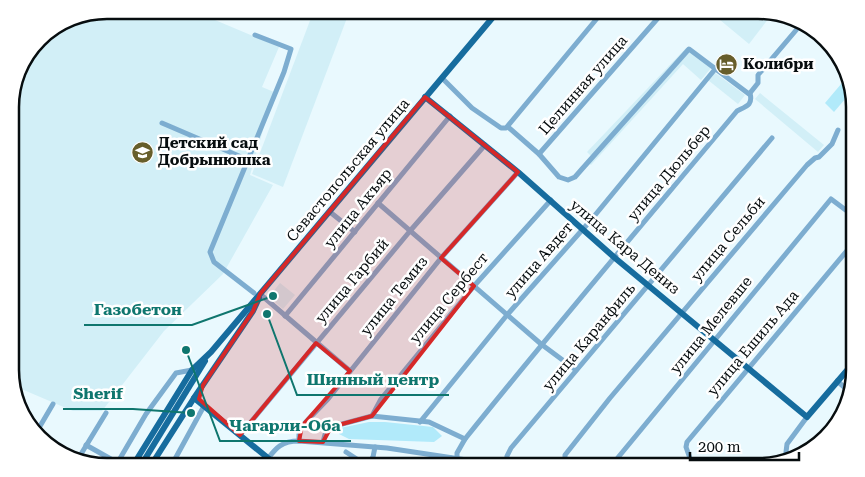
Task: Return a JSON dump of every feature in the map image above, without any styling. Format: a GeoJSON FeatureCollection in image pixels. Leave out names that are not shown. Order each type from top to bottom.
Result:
{"type":"FeatureCollection","features":[{"type":"Feature","properties":{"kind":"main road","name":"Севастопольская улица"},"geometry":{"type":"LineString","coordinates":[[213,349],[257,294],[330,212],[491,19]]}},
{"type":"Feature","properties":{"kind":"main road","name":"улица Кара Дениз"},"geometry":{"type":"LineString","coordinates":[[425,97],[518,172],[615,258],[807,417]]}},
{"type":"Feature","properties":{"kind":"main road"},"geometry":{"type":"LineString","coordinates":[[156,458],[186,409],[254,311],[257,294]]}},
{"type":"Feature","properties":{"kind":"main road"},"geometry":{"type":"LineString","coordinates":[[235,336],[243,313]]}},
{"type":"Feature","properties":{"kind":"main road"},"geometry":{"type":"LineString","coordinates":[[138,458],[192,370],[213,349]]}},
{"type":"Feature","properties":{"kind":"main road"},"geometry":{"type":"LineString","coordinates":[[146,458],[213,349]]}},
{"type":"Feature","properties":{"kind":"main road"},"geometry":{"type":"LineString","coordinates":[[807,417],[846,371]]}},
{"type":"Feature","properties":{"kind":"main road"},"geometry":{"type":"LineString","coordinates":[[203,385],[199,399],[204,406]]}},
{"type":"Feature","properties":{"kind":"main road"},"geometry":{"type":"LineString","coordinates":[[194,398],[269,458]]}},
{"type":"Feature","properties":{"kind":"main road"},"geometry":{"type":"LineString","coordinates":[[186,409],[195,404],[204,406]]}},
{"type":"Feature","properties":{"kind":"street"},"geometry":{"type":"LineString","coordinates":[[442,78],[472,108],[501,128],[508,127],[597,19]]}},
{"type":"Feature","properties":{"kind":"street","name":"Целинная улица"},"geometry":{"type":"LineString","coordinates":[[539,154],[657,19]]}},
{"type":"Feature","properties":{"kind":"street","name":"улица Дюльбер"},"geometry":{"type":"LineString","coordinates":[[454,458],[465,439],[541,344],[737,111],[750,104],[752,100],[750,94],[758,83],[758,75],[798,28]]}},
{"type":"Feature","properties":{"kind":"street"},"geometry":{"type":"LineString","coordinates":[[256,34],[291,49],[284,72],[210,252],[214,262],[285,316],[350,371]]}},
{"type":"Feature","properties":{"kind":"street"},"geometry":{"type":"LineString","coordinates":[[508,127],[539,154],[559,177],[568,180],[575,177],[689,49],[750,94]]}},
{"type":"Feature","properties":{"kind":"street","name":"улица Авдет"},"geometry":{"type":"LineString","coordinates":[[420,422],[507,315],[716,68]]}},
{"type":"Feature","properties":{"kind":"street","name":"улица Акъяр"},"geometry":{"type":"LineString","coordinates":[[285,316],[450,116]]}},
{"type":"Feature","properties":{"kind":"street"},"geometry":{"type":"LineString","coordinates":[[162,123],[246,160]]}},
{"type":"Feature","properties":{"kind":"street","name":"улица Сельби"},"geometry":{"type":"LineString","coordinates":[[565,458],[565,455],[682,312],[807,166],[832,144],[838,130]]}},
{"type":"Feature","properties":{"kind":"street","name":"улица Каранфиль"},"geometry":{"type":"LineString","coordinates":[[506,458],[511,448],[772,138]]}},
{"type":"Feature","properties":{"kind":"street","name":"улица Гарбий"},"geometry":{"type":"LineString","coordinates":[[240,435],[410,231],[485,145]]}},
{"type":"Feature","properties":{"kind":"street","name":"улица Темиз"},"geometry":{"type":"LineString","coordinates":[[299,441],[299,432],[302,426],[328,399],[441,258],[518,172]]}},
{"type":"Feature","properties":{"kind":"street","name":"улица Мелевше"},"geometry":{"type":"LineString","coordinates":[[619,458],[831,199],[846,210]]}},
{"type":"Feature","properties":{"kind":"street","name":"улица Сербест"},"geometry":{"type":"LineString","coordinates":[[372,416],[381,399],[474,286],[550,200]]}},
{"type":"Feature","properties":{"kind":"street"},"geometry":{"type":"LineString","coordinates":[[378,203],[541,344],[576,370]]}},
{"type":"Feature","properties":{"kind":"street"},"geometry":{"type":"LineString","coordinates":[[330,212],[355,232]]}},
{"type":"Feature","properties":{"kind":"street","name":"улица Ешиль Ада"},"geometry":{"type":"LineString","coordinates":[[690,458],[686,447],[687,442],[846,252]]}},
{"type":"Feature","properties":{"kind":"street"},"geometry":{"type":"LineString","coordinates":[[120,458],[146,414],[177,372],[192,370]]}},
{"type":"Feature","properties":{"kind":"street"},"geometry":{"type":"LineString","coordinates":[[837,381],[845,388]]}},
{"type":"Feature","properties":{"kind":"street"},"geometry":{"type":"LineString","coordinates":[[39,427],[52,404]]}},
{"type":"Feature","properties":{"kind":"street"},"geometry":{"type":"LineString","coordinates":[[176,458],[204,406]]}},
{"type":"Feature","properties":{"kind":"street"},"geometry":{"type":"LineString","coordinates":[[81,454],[106,413]]}},
{"type":"Feature","properties":{"kind":"street"},"geometry":{"type":"LineString","coordinates":[[323,442],[326,431],[332,427],[372,416],[429,422],[465,439]]}},
{"type":"Feature","properties":{"kind":"street"},"geometry":{"type":"LineString","coordinates":[[785,454],[786,444],[807,417]]}},
{"type":"Feature","properties":{"kind":"street"},"geometry":{"type":"LineString","coordinates":[[269,458],[279,445],[290,441],[375,447],[454,458]]}},
{"type":"Feature","properties":{"kind":"street"},"geometry":{"type":"LineString","coordinates":[[86,445],[105,458]]}},
{"type":"Feature","properties":{"kind":"street"},"geometry":{"type":"LineString","coordinates":[[372,458],[375,447]]}},
{"type":"Feature","properties":{"kind":"street"},"geometry":{"type":"LineString","coordinates":[[346,452],[355,458]]}},
{"type":"Feature","properties":{"kind":"highlighted area"},"geometry":{"type":"Polygon","coordinates":[[[425,97],[518,172],[441,258],[474,286],[372,416],[331,427],[323,442],[299,441],[302,426],[350,371],[316,343],[240,435],[199,399],[203,385],[253,311],[260,294],[425,97]]]}},
{"type":"Feature","properties":{"kind":"shaded area"},"geometry":{"type":"Polygon","coordinates":[[[215,19],[279,47],[262,87],[274,92],[250,175],[273,185],[223,274],[164,331],[102,411],[73,411],[20,387],[19,107],[25,73],[44,44],[78,23],[95,20],[215,19]]]}},
{"type":"Feature","properties":{"kind":"shaded area"},"geometry":{"type":"Polygon","coordinates":[[[311,19],[347,19],[283,187],[252,174],[311,19]]]}},
{"type":"Feature","properties":{"kind":"shaded area"},"geometry":{"type":"Polygon","coordinates":[[[719,19],[768,20],[749,44],[719,19]]]}},
{"type":"Feature","properties":{"kind":"shaded area"},"geometry":{"type":"Polygon","coordinates":[[[686,48],[711,68],[701,80],[683,64],[591,165],[586,161],[591,156],[587,152],[686,48]]]}},
{"type":"Feature","properties":{"kind":"shaded area"},"geometry":{"type":"Polygon","coordinates":[[[714,72],[745,95],[738,104],[708,80],[714,72]]]}},
{"type":"Feature","properties":{"kind":"shaded area"},"geometry":{"type":"Polygon","coordinates":[[[843,82],[846,98],[834,112],[825,103],[843,82]]]}},
{"type":"Feature","properties":{"kind":"shaded area"},"geometry":{"type":"Polygon","coordinates":[[[760,93],[824,145],[818,152],[755,99],[760,93]]]}},
{"type":"Feature","properties":{"kind":"shaded area"},"geometry":{"type":"Polygon","coordinates":[[[280,283],[295,295],[283,309],[269,297],[280,283]]]}},
{"type":"Feature","properties":{"kind":"shaded area"},"geometry":{"type":"Polygon","coordinates":[[[369,422],[433,427],[442,436],[434,442],[349,439],[339,434],[340,428],[369,422]]]}},
{"type":"Feature","properties":{"kind":"place","name":"Колибри"},"geometry":{"type":"Point","coordinates":[727,64]}},
{"type":"Feature","properties":{"kind":"place","name":"Детский сад Добрынюшка"},"geometry":{"type":"Point","coordinates":[142,152]}},
{"type":"Feature","properties":{"kind":"place","name":"Газобетон"},"geometry":{"type":"Point","coordinates":[273,296]}},
{"type":"Feature","properties":{"kind":"place","name":"Шинный центр"},"geometry":{"type":"Point","coordinates":[267,314]}},
{"type":"Feature","properties":{"kind":"place","name":"Чагарли-Оба"},"geometry":{"type":"Point","coordinates":[186,350]}},
{"type":"Feature","properties":{"kind":"place","name":"Sherif"},"geometry":{"type":"Point","coordinates":[191,413]}}]}
